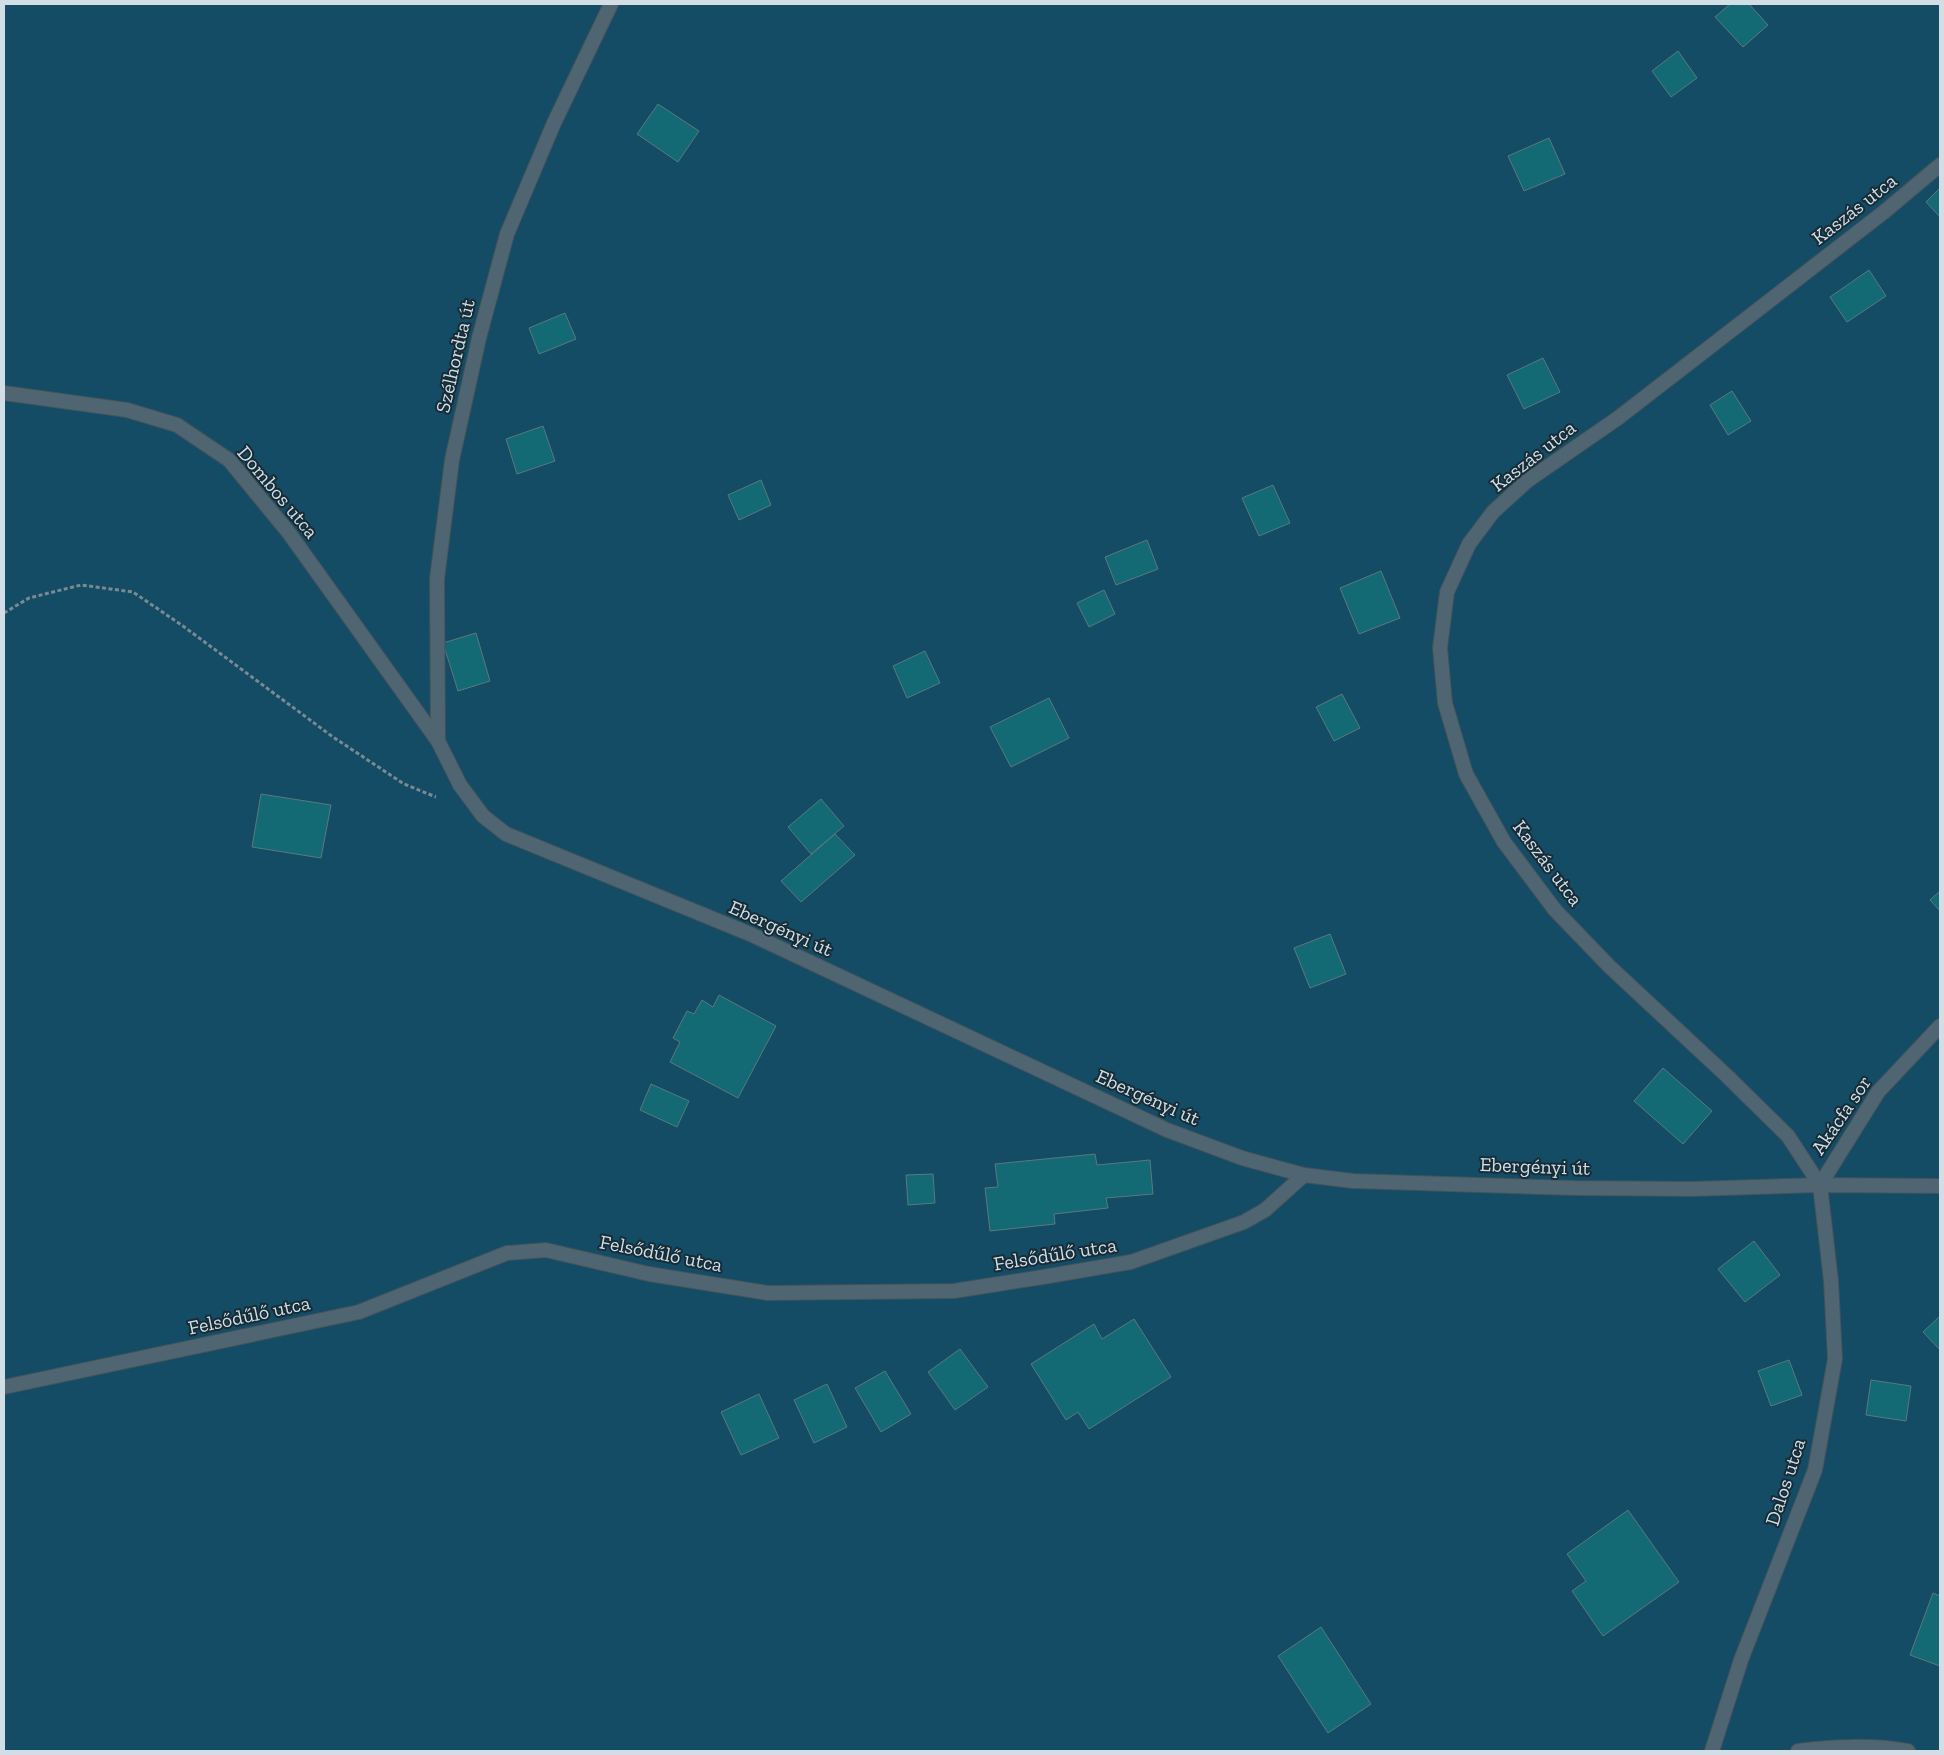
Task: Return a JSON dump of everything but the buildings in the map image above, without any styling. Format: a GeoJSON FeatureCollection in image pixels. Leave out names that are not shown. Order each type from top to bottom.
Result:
{"type":"FeatureCollection","features":[{"type":"Feature","properties":{"kind":"street","name":"Szélhordta út"},"geometry":{"type":"LineString","coordinates":[[438,740],[437,579],[452,460],[479,338],[507,234],[554,123],[611,4]]}},
{"type":"Feature","properties":{"kind":"street","name":"Kaszás utca"},"geometry":{"type":"LineString","coordinates":[[1820,1185],[1788,1136],[1727,1076],[1608,966],[1556,910],[1504,842],[1466,774],[1445,703],[1440,648],[1448,592],[1469,544],[1494,512],[1527,481],[1618,418],[1884,212],[1940,165]]}},
{"type":"Feature","properties":{"kind":"street","name":"Dombos utca"},"geometry":{"type":"LineString","coordinates":[[4,393],[127,410],[178,425],[229,460],[289,532],[438,740]]}},
{"type":"Feature","properties":{"kind":"street","name":"Ebergényi út"},"geometry":{"type":"LineString","coordinates":[[438,740],[460,786],[483,816],[506,834],[750,934],[1167,1130],[1242,1158],[1304,1175],[1353,1181],[1575,1188],[1692,1189],[1820,1185],[1940,1186]]}},
{"type":"Feature","properties":{"kind":"street","name":"Akácfa sor"},"geometry":{"type":"LineString","coordinates":[[1820,1185],[1878,1092],[1940,1026]]}},
{"type":"Feature","properties":{"kind":"street","name":"Felsődűlő utca"},"geometry":{"type":"LineString","coordinates":[[4,1387],[359,1312],[507,1253],[546,1250],[649,1274],[768,1293],[954,1291],[1043,1277],[1131,1262],[1244,1222],[1265,1210],[1304,1175]]}},
{"type":"Feature","properties":{"kind":"street","name":"Dalos utca"},"geometry":{"type":"LineString","coordinates":[[1712,1751],[1741,1660],[1814,1470],[1835,1359],[1831,1281],[1820,1185]]}},
{"type":"Feature","properties":{"kind":"street"},"geometry":{"type":"LineString","coordinates":[[1798,1751],[1818,1748],[1895,1749],[1908,1751]]}},
{"type":"Feature","properties":{"kind":"path"},"geometry":{"type":"LineString","coordinates":[[4,613],[29,598],[81,585],[133,592],[183,626],[333,737],[404,784],[439,798]]}},
{"type":"Feature","properties":{"kind":"shaded area"},"geometry":{"type":"Polygon","coordinates":[[[4,4],[1940,4],[1940,1751],[4,1751],[4,4]]]}}]}
